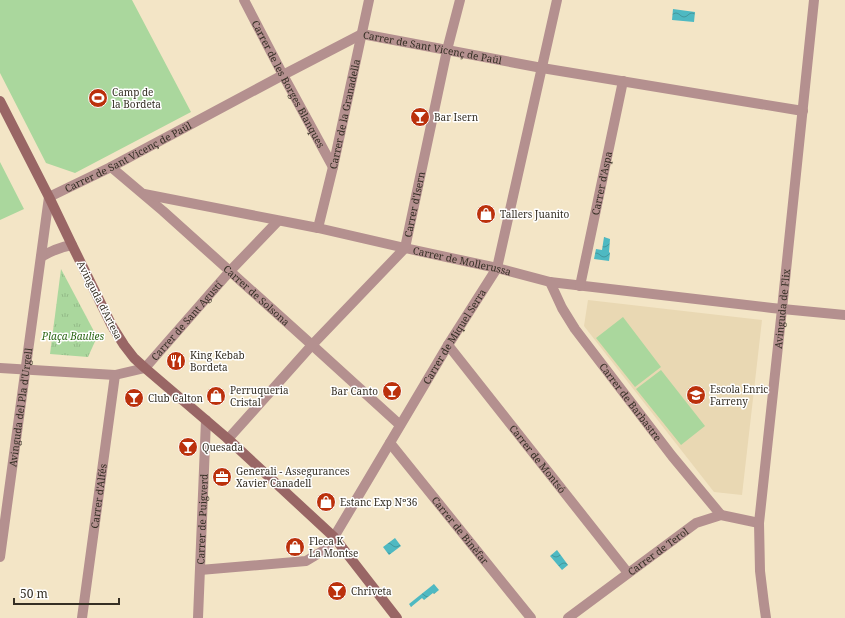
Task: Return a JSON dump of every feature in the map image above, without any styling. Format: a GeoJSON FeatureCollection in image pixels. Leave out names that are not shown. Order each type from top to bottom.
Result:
{"type":"FeatureCollection","features":[{"type":"Feature","properties":{"kind":"main road","name":"Avinguda d'Artesa"},"geometry":{"type":"LineString","coordinates":[[0,101],[112,326],[124,345],[134,358],[228,439],[334,537],[397,618]]}},
{"type":"Feature","properties":{"kind":"street","name":"Carrer de les Borges Blanques"},"geometry":{"type":"LineString","coordinates":[[244,0],[333,167]]}},
{"type":"Feature","properties":{"kind":"street","name":"Carrer de la Granadella"},"geometry":{"type":"LineString","coordinates":[[318,228],[333,167],[369,0]]}},
{"type":"Feature","properties":{"kind":"street","name":"Carrer d'Isern"},"geometry":{"type":"LineString","coordinates":[[228,439],[312,345],[405,248],[447,50],[460,0]]}},
{"type":"Feature","properties":{"kind":"street","name":"Carrer de Miquel Serra"},"geometry":{"type":"LineString","coordinates":[[200,570],[306,561],[326,549],[334,537],[448,345],[497,268],[557,0]]}},
{"type":"Feature","properties":{"kind":"street","name":"Avinguda de Flix"},"geometry":{"type":"LineString","coordinates":[[766,618],[760,570],[759,523],[814,0]]}},
{"type":"Feature","properties":{"kind":"street","name":"Carrer de Sant Vicenç de Paül"},"geometry":{"type":"LineString","coordinates":[[49,197],[111,167],[362,34],[542,68],[803,111]]}},
{"type":"Feature","properties":{"kind":"street","name":"Carrer d'Aspa"},"geometry":{"type":"LineString","coordinates":[[580,286],[623,81]]}},
{"type":"Feature","properties":{"kind":"street","name":"Carrer de Solsona"},"geometry":{"type":"LineString","coordinates":[[111,167],[144,194],[400,425]]}},
{"type":"Feature","properties":{"kind":"street","name":"Carrer de Mollerussa"},"geometry":{"type":"LineString","coordinates":[[144,194],[318,228],[497,268],[550,282],[845,315]]}},
{"type":"Feature","properties":{"kind":"street","name":"Avinguda del Pla d'Urgell"},"geometry":{"type":"LineString","coordinates":[[0,557],[49,197]]}},
{"type":"Feature","properties":{"kind":"street","name":"Carrer de Sant Agustí"},"geometry":{"type":"LineString","coordinates":[[145,368],[230,271],[278,221]]}},
{"type":"Feature","properties":{"kind":"street"},"geometry":{"type":"LineString","coordinates":[[41,257],[50,251],[72,245]]}},
{"type":"Feature","properties":{"kind":"street","name":"Carrer de Barbastre"},"geometry":{"type":"LineString","coordinates":[[550,282],[562,308],[575,329],[672,456],[721,515]]}},
{"type":"Feature","properties":{"kind":"street","name":"Carrer de Montsó"},"geometry":{"type":"LineString","coordinates":[[448,345],[628,573]]}},
{"type":"Feature","properties":{"kind":"street"},"geometry":{"type":"LineString","coordinates":[[0,368],[115,375],[145,368]]}},
{"type":"Feature","properties":{"kind":"street","name":"Carrer d'Alfés"},"geometry":{"type":"LineString","coordinates":[[82,618],[115,375]]}},
{"type":"Feature","properties":{"kind":"street","name":"Carrer de Puigverd"},"geometry":{"type":"LineString","coordinates":[[198,618],[206,420]]}},
{"type":"Feature","properties":{"kind":"street","name":"Carrer de Binèfar"},"geometry":{"type":"LineString","coordinates":[[390,443],[531,618]]}},
{"type":"Feature","properties":{"kind":"street","name":"Carrer de Terol"},"geometry":{"type":"LineString","coordinates":[[568,618],[696,523],[721,515],[759,523]]}},
{"type":"Feature","properties":{"kind":"shaded area","name":"Escola Enric Farreny"},"geometry":{"type":"Polygon","coordinates":[[[588,300],[762,320],[742,495],[714,492],[584,326],[588,300]]]}},
{"type":"Feature","properties":{"kind":"green space","name":"Camp de la Bordeta"},"geometry":{"type":"Polygon","coordinates":[[[0,0],[132,0],[191,112],[75,173],[46,163],[0,73],[0,0]]]}},
{"type":"Feature","properties":{"kind":"green space"},"geometry":{"type":"Polygon","coordinates":[[[0,162],[24,209],[0,220],[0,162]]]}},
{"type":"Feature","properties":{"kind":"green space","name":"Plaça Baulies"},"geometry":{"type":"Polygon","coordinates":[[[61,269],[97,337],[88,357],[50,354],[61,269]]]}},
{"type":"Feature","properties":{"kind":"green space"},"geometry":{"type":"Polygon","coordinates":[[[623,317],[661,367],[635,387],[596,338],[623,317]]]}},
{"type":"Feature","properties":{"kind":"green space"},"geometry":{"type":"Polygon","coordinates":[[[661,370],[705,426],[681,445],[636,389],[661,370]]]}},
{"type":"Feature","properties":{"kind":"water"},"geometry":{"type":"Polygon","coordinates":[[[673,9],[695,12],[694,22],[672,20],[673,9]]]}},
{"type":"Feature","properties":{"kind":"water"},"geometry":{"type":"Polygon","coordinates":[[[604,237],[610,239],[609,261],[594,259],[596,249],[602,250],[604,237]]]}},
{"type":"Feature","properties":{"kind":"water"},"geometry":{"type":"Polygon","coordinates":[[[395,538],[401,546],[389,555],[383,547],[395,538]]]}},
{"type":"Feature","properties":{"kind":"water"},"geometry":{"type":"Polygon","coordinates":[[[557,550],[568,565],[562,570],[550,556],[557,550]]]}},
{"type":"Feature","properties":{"kind":"water"},"geometry":{"type":"Polygon","coordinates":[[[434,584],[439,590],[424,600],[422,598],[411,607],[409,604],[434,584]]]}},
{"type":"Feature","properties":{"kind":"place","name":"Camp de la Bordeta"},"geometry":{"type":"Point","coordinates":[98,98]}},
{"type":"Feature","properties":{"kind":"place","name":"Bar Isern"},"geometry":{"type":"Point","coordinates":[420,117]}},
{"type":"Feature","properties":{"kind":"place","name":"Tallers Juanito"},"geometry":{"type":"Point","coordinates":[486,214]}},
{"type":"Feature","properties":{"kind":"place","name":"King Kebab Bordeta"},"geometry":{"type":"Point","coordinates":[176,361]}},
{"type":"Feature","properties":{"kind":"place","name":"Bar Canto"},"geometry":{"type":"Point","coordinates":[392,391]}},
{"type":"Feature","properties":{"kind":"place","name":"Escola Enric Farreny"},"geometry":{"type":"Point","coordinates":[696,395]}},
{"type":"Feature","properties":{"kind":"place","name":"Perruqueria Cristal"},"geometry":{"type":"Point","coordinates":[216,396]}},
{"type":"Feature","properties":{"kind":"place","name":"Club Calton"},"geometry":{"type":"Point","coordinates":[134,398]}},
{"type":"Feature","properties":{"kind":"place","name":"Quesada"},"geometry":{"type":"Point","coordinates":[188,447]}},
{"type":"Feature","properties":{"kind":"place","name":"Generali - Assegurances Xavier Canadell"},"geometry":{"type":"Point","coordinates":[222,477]}},
{"type":"Feature","properties":{"kind":"place","name":"Estanc Exp Nº36"},"geometry":{"type":"Point","coordinates":[326,502]}},
{"type":"Feature","properties":{"kind":"place","name":"Fleca K La Montse"},"geometry":{"type":"Point","coordinates":[295,547]}},
{"type":"Feature","properties":{"kind":"place","name":"Chriveta"},"geometry":{"type":"Point","coordinates":[337,591]}}]}
